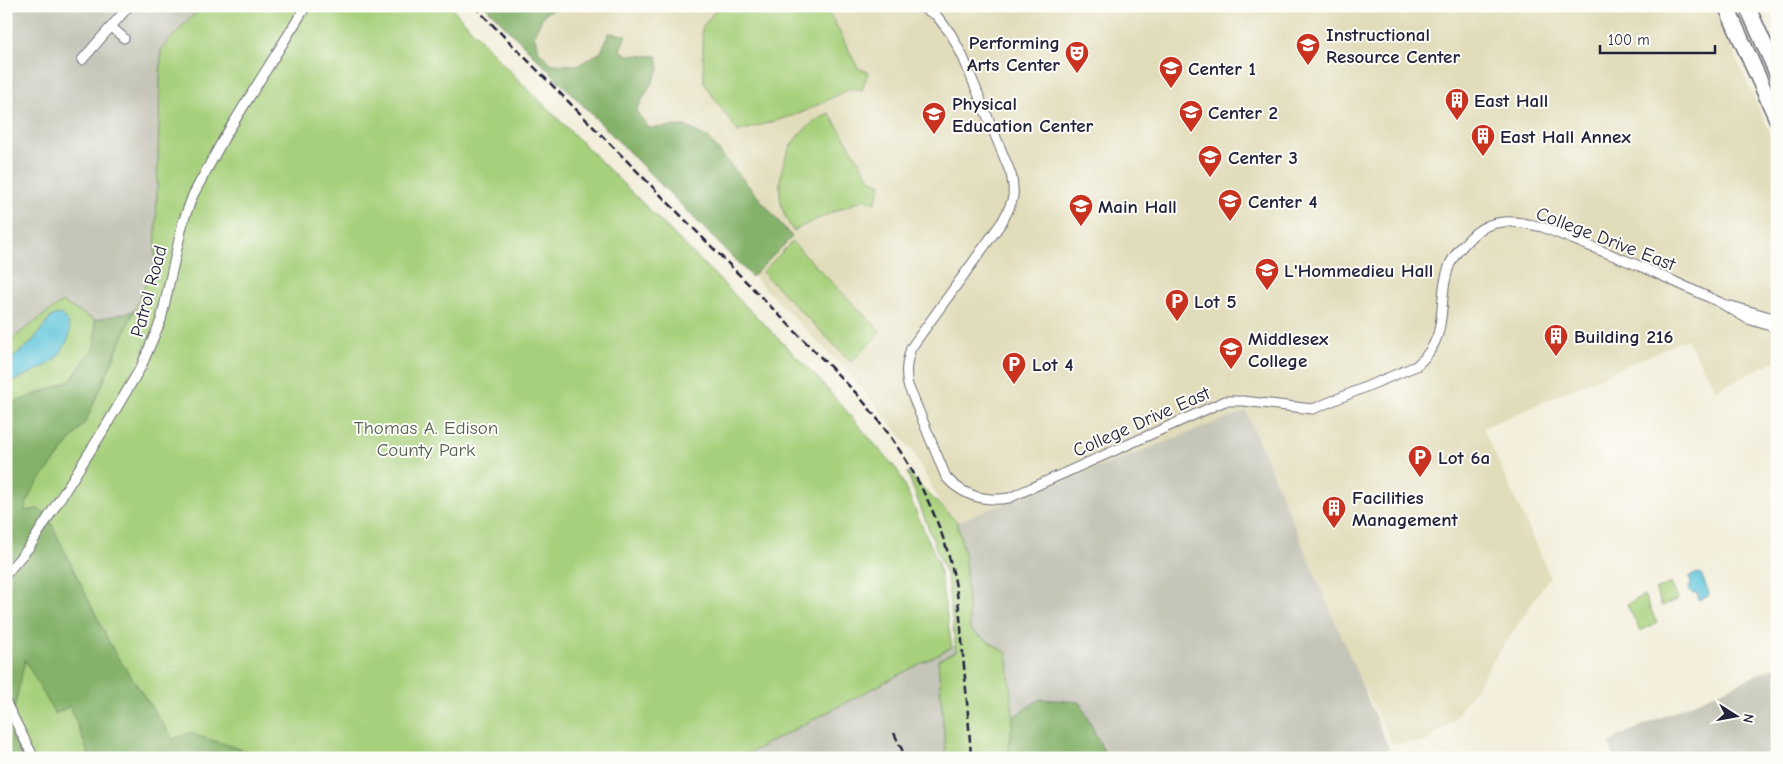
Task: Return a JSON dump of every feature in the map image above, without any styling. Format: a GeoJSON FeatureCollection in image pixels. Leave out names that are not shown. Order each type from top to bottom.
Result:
{"type":"FeatureCollection","features":[{"type":"Feature","properties":{"kind":"main road"},"geometry":{"type":"LineString","coordinates":[[1726,6],[1777,119]]}},
{"type":"Feature","properties":{"kind":"main road"},"geometry":{"type":"LineString","coordinates":[[1747,6],[1777,73]]}},
{"type":"Feature","properties":{"kind":"street"},"geometry":{"type":"LineString","coordinates":[[82,60],[129,6]]}},
{"type":"Feature","properties":{"kind":"street","name":"Patrol Road"},"geometry":{"type":"LineString","coordinates":[[6,574],[30,546],[141,368],[162,320],[178,241],[193,195],[224,138],[306,6]]}},
{"type":"Feature","properties":{"kind":"street","name":"College Drive East"},"geometry":{"type":"LineString","coordinates":[[919,6],[936,15],[952,34],[1012,174],[1015,192],[1002,222],[911,348],[907,361],[906,375],[908,385],[946,477],[954,487],[979,498],[994,500],[1009,498],[1225,401],[1243,401],[1314,410],[1416,366],[1427,357],[1435,343],[1439,331],[1450,264],[1457,251],[1474,234],[1492,224],[1510,221],[1542,228],[1646,269],[1719,302],[1748,319],[1777,328]]}},
{"type":"Feature","properties":{"kind":"street"},"geometry":{"type":"LineString","coordinates":[[110,27],[124,38]]}},
{"type":"Feature","properties":{"kind":"street"},"geometry":{"type":"LineString","coordinates":[[1719,302],[1777,319]]}},
{"type":"Feature","properties":{"kind":"street"},"geometry":{"type":"LineString","coordinates":[[6,703],[34,758]]}},
{"type":"Feature","properties":{"kind":"shaded area"},"geometry":{"type":"Polygon","coordinates":[[[6,6],[202,6],[161,49],[155,262],[134,311],[95,320],[62,302],[6,343],[6,6]]]}},
{"type":"Feature","properties":{"kind":"shaded area","name":"Middlesex College"},"geometry":{"type":"Polygon","coordinates":[[[486,6],[1713,6],[1777,148],[1777,360],[1716,390],[1687,339],[1483,428],[1550,576],[1454,720],[1425,742],[1392,744],[1240,438],[961,542],[912,450],[855,380],[486,6]]]}},
{"type":"Feature","properties":{"kind":"shaded area"},"geometry":{"type":"Polygon","coordinates":[[[1246,411],[1389,749],[1360,758],[1107,758],[1080,702],[1040,699],[1013,717],[1007,653],[970,630],[965,556],[957,522],[1246,411]]]}},
{"type":"Feature","properties":{"kind":"shaded area"},"geometry":{"type":"Polygon","coordinates":[[[973,636],[983,758],[740,758],[952,647],[973,636]]]}},
{"type":"Feature","properties":{"kind":"shaded area"},"geometry":{"type":"Polygon","coordinates":[[[1777,666],[1777,758],[1615,758],[1609,745],[1617,737],[1777,666]]]}},
{"type":"Feature","properties":{"kind":"green space","name":"Thomas A. Edison County Park"},"geometry":{"type":"Polygon","coordinates":[[[202,6],[450,6],[506,67],[816,376],[898,471],[938,562],[952,647],[740,758],[6,758],[6,500],[100,390],[155,262],[161,49],[202,6]]]}},
{"type":"Feature","properties":{"kind":"green space"},"geometry":{"type":"Polygon","coordinates":[[[485,6],[559,6],[544,14],[534,35],[539,51],[552,64],[578,65],[601,52],[609,33],[626,35],[620,50],[628,55],[657,56],[659,70],[636,111],[649,128],[685,126],[708,138],[792,237],[752,277],[485,6]]]}},
{"type":"Feature","properties":{"kind":"green space"},"geometry":{"type":"Polygon","coordinates":[[[719,6],[822,6],[834,21],[858,68],[868,72],[862,91],[852,88],[801,113],[738,132],[704,83],[702,28],[719,6]]]}},
{"type":"Feature","properties":{"kind":"green space"},"geometry":{"type":"Polygon","coordinates":[[[829,113],[871,180],[881,184],[875,203],[865,199],[793,231],[781,204],[780,194],[781,173],[787,153],[805,129],[829,113]]]}},
{"type":"Feature","properties":{"kind":"green space"},"geometry":{"type":"Polygon","coordinates":[[[792,242],[881,332],[851,362],[762,272],[792,242]]]}},
{"type":"Feature","properties":{"kind":"green space"},"geometry":{"type":"Polygon","coordinates":[[[62,302],[95,320],[96,345],[70,381],[6,406],[6,385],[47,365],[52,316],[31,343],[6,363],[6,343],[62,302]]]}},
{"type":"Feature","properties":{"kind":"green space"},"geometry":{"type":"Polygon","coordinates":[[[134,311],[86,421],[32,490],[24,511],[38,509],[46,513],[113,650],[173,739],[189,733],[269,758],[90,758],[70,706],[55,714],[25,660],[9,732],[23,758],[6,758],[6,406],[70,381],[96,345],[95,320],[134,311]]]}},
{"type":"Feature","properties":{"kind":"green space"},"geometry":{"type":"Polygon","coordinates":[[[907,472],[957,522],[965,556],[970,630],[1007,653],[1013,717],[1008,758],[946,758],[938,660],[956,651],[947,577],[907,472]]]}},
{"type":"Feature","properties":{"kind":"green space"},"geometry":{"type":"Polygon","coordinates":[[[1671,583],[1678,599],[1662,606],[1655,590],[1671,583]]]}},
{"type":"Feature","properties":{"kind":"green space"},"geometry":{"type":"Polygon","coordinates":[[[1644,595],[1657,623],[1640,631],[1627,604],[1644,595]]]}},
{"type":"Feature","properties":{"kind":"green space"},"geometry":{"type":"Polygon","coordinates":[[[1040,699],[1080,702],[1107,758],[1008,758],[1013,717],[1040,699]]]}},
{"type":"Feature","properties":{"kind":"water"},"geometry":{"type":"Polygon","coordinates":[[[61,314],[67,322],[70,332],[63,350],[42,368],[6,385],[6,363],[31,343],[52,316],[61,314]]]}},
{"type":"Feature","properties":{"kind":"water"},"geometry":{"type":"Polygon","coordinates":[[[1698,573],[1701,574],[1709,593],[1707,597],[1699,600],[1697,593],[1692,593],[1689,589],[1691,583],[1689,577],[1698,573]]]}},
{"type":"Feature","properties":{"kind":"railway"},"geometry":{"type":"LineString","coordinates":[[474,6],[856,393],[901,453],[926,497],[945,544],[952,568],[960,622],[971,758]]}},
{"type":"Feature","properties":{"kind":"railway"},"geometry":{"type":"LineString","coordinates":[[894,733],[906,758]]}},
{"type":"Feature","properties":{"kind":"place","name":"Instructional Resource Center"},"geometry":{"type":"Point","coordinates":[1308,66]}},
{"type":"Feature","properties":{"kind":"place","name":"Performing Arts Center"},"geometry":{"type":"Point","coordinates":[1077,74]}},
{"type":"Feature","properties":{"kind":"place","name":"Center 1"},"geometry":{"type":"Point","coordinates":[1171,89]}},
{"type":"Feature","properties":{"kind":"place","name":"East Hall"},"geometry":{"type":"Point","coordinates":[1457,121]}},
{"type":"Feature","properties":{"kind":"place","name":"Center 2"},"geometry":{"type":"Point","coordinates":[1191,133]}},
{"type":"Feature","properties":{"kind":"place","name":"Physical Education Center"},"geometry":{"type":"Point","coordinates":[934,135]}},
{"type":"Feature","properties":{"kind":"place","name":"East Hall Annex"},"geometry":{"type":"Point","coordinates":[1483,157]}},
{"type":"Feature","properties":{"kind":"place","name":"Center 3"},"geometry":{"type":"Point","coordinates":[1210,178]}},
{"type":"Feature","properties":{"kind":"place","name":"Center 4"},"geometry":{"type":"Point","coordinates":[1230,222]}},
{"type":"Feature","properties":{"kind":"place","name":"Main Hall"},"geometry":{"type":"Point","coordinates":[1081,227]}},
{"type":"Feature","properties":{"kind":"place","name":"L'Hommedieu Hall"},"geometry":{"type":"Point","coordinates":[1267,291]}},
{"type":"Feature","properties":{"kind":"place","name":"Lot 5"},"geometry":{"type":"Point","coordinates":[1177,322]}},
{"type":"Feature","properties":{"kind":"place","name":"Building 216"},"geometry":{"type":"Point","coordinates":[1556,357]}},
{"type":"Feature","properties":{"kind":"place","name":"Middlesex College"},"geometry":{"type":"Point","coordinates":[1231,370]}},
{"type":"Feature","properties":{"kind":"place","name":"Lot 4"},"geometry":{"type":"Point","coordinates":[1014,385]}},
{"type":"Feature","properties":{"kind":"place","name":"Lot 6a"},"geometry":{"type":"Point","coordinates":[1420,478]}},
{"type":"Feature","properties":{"kind":"place","name":"Facilities Management"},"geometry":{"type":"Point","coordinates":[1334,529]}}]}
